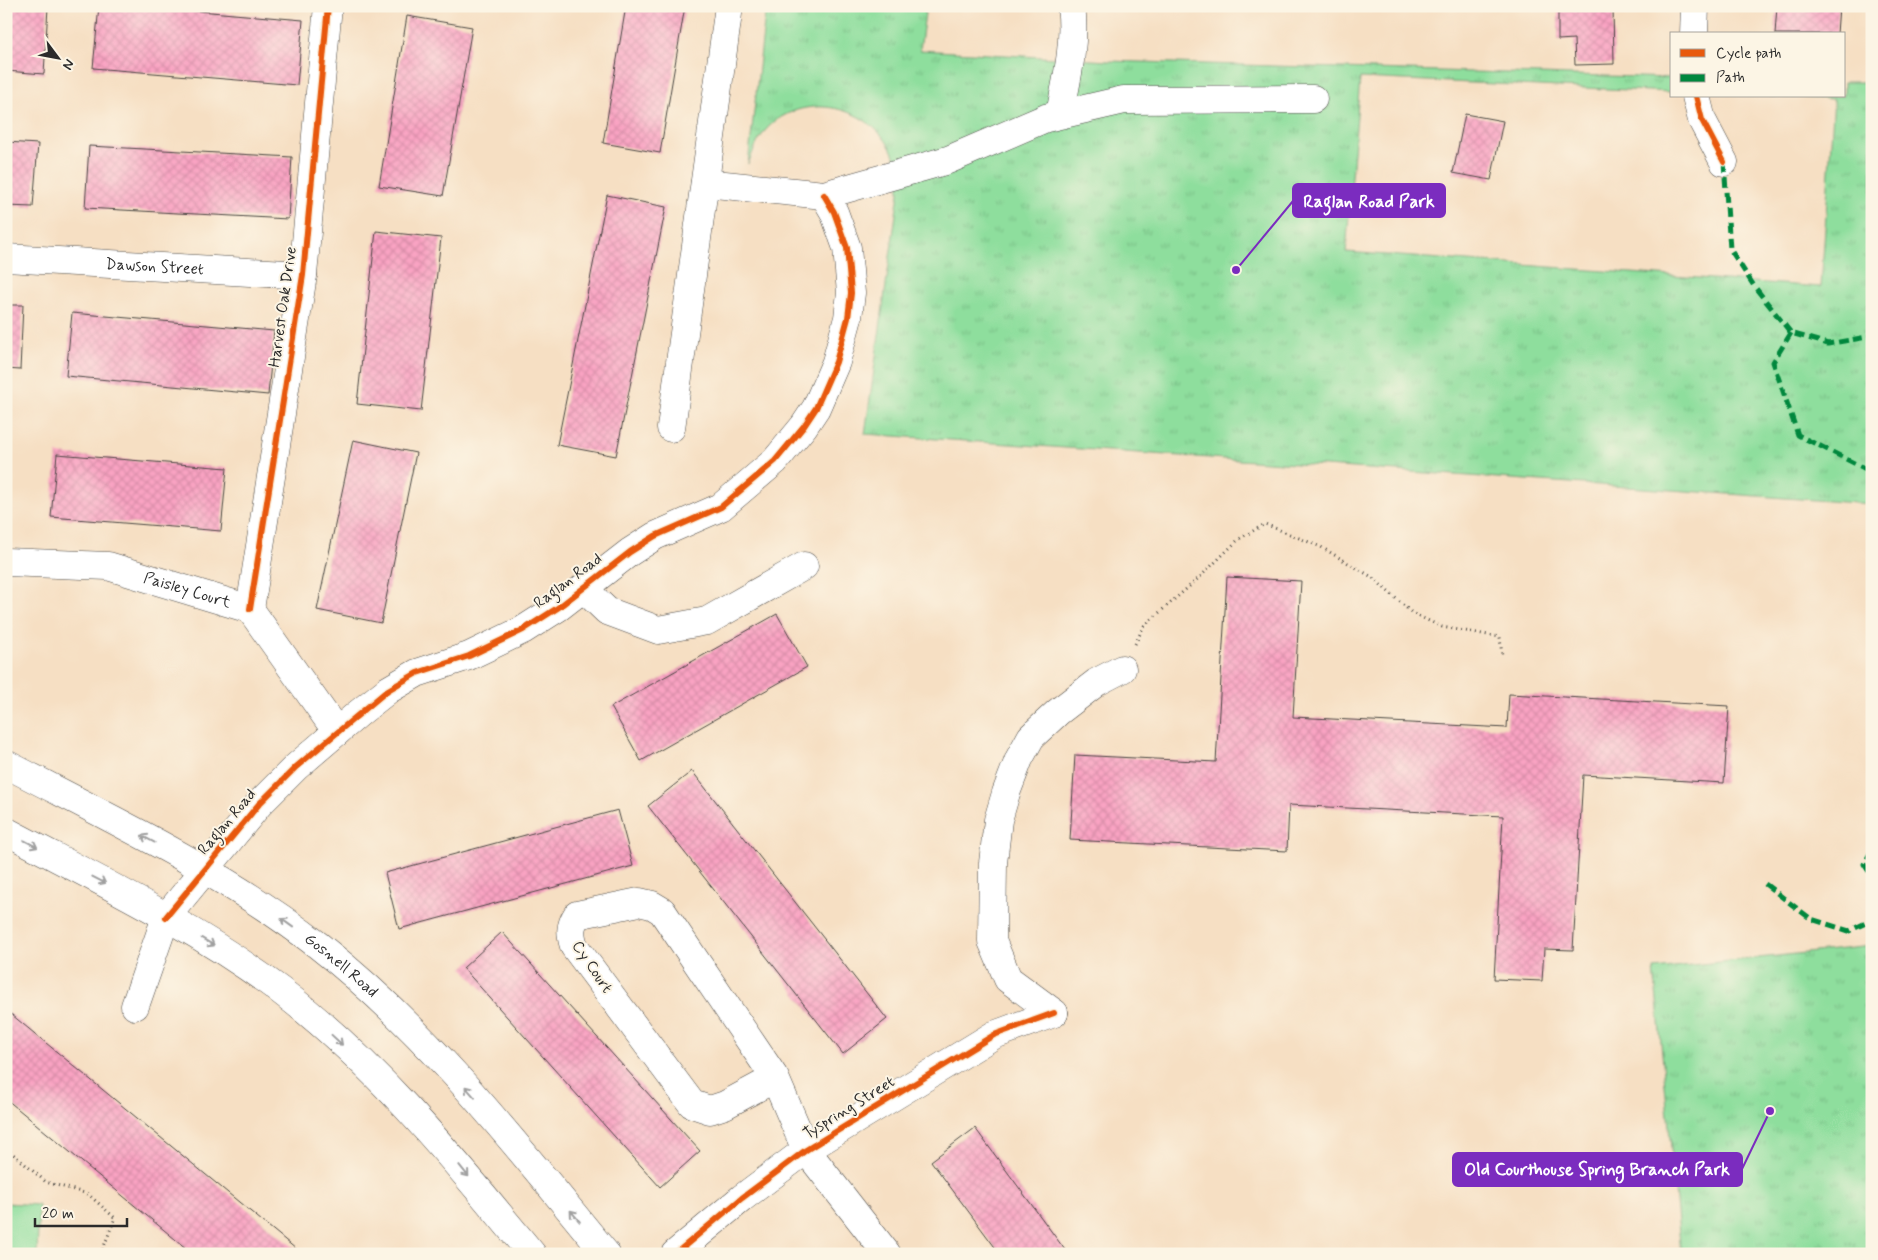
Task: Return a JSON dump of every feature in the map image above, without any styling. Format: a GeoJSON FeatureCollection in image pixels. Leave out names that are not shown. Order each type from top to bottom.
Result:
{"type":"FeatureCollection","features":[{"type":"Feature","properties":{"kind":"street","name":"Harvest Oak Drive"},"geometry":{"type":"LineString","coordinates":[[250,609],[302,275],[328,6]]}},
{"type":"Feature","properties":{"kind":"street"},"geometry":{"type":"LineString","coordinates":[[671,428],[729,6]]}},
{"type":"Feature","properties":{"kind":"street"},"geometry":{"type":"LineString","coordinates":[[1060,114],[1070,53],[1073,20],[1071,6]]}},
{"type":"Feature","properties":{"kind":"street"},"geometry":{"type":"LineString","coordinates":[[1694,32],[1695,6]]}},
{"type":"Feature","properties":{"kind":"street"},"geometry":{"type":"LineString","coordinates":[[1696,98],[1702,120],[1724,162]]}},
{"type":"Feature","properties":{"kind":"street"},"geometry":{"type":"LineString","coordinates":[[705,182],[824,195],[948,160],[1046,118],[1124,100],[1313,99]]}},
{"type":"Feature","properties":{"kind":"street","name":"Raglan Road"},"geometry":{"type":"LineString","coordinates":[[166,916],[260,804],[296,766],[388,690],[417,673],[469,656],[524,630],[630,552],[655,536],[721,507],[757,479],[775,461],[804,426],[816,408],[836,362],[848,318],[852,293],[847,248],[834,212],[824,195]]}},
{"type":"Feature","properties":{"kind":"street","name":"Dawson Street"},"geometry":{"type":"LineString","coordinates":[[6,258],[302,275]]}},
{"type":"Feature","properties":{"kind":"street","name":"Paisley Court"},"geometry":{"type":"LineString","coordinates":[[6,562],[108,566],[250,609],[337,732]]}},
{"type":"Feature","properties":{"kind":"street"},"geometry":{"type":"LineString","coordinates":[[583,588],[607,611],[658,630],[707,621],[804,566]]}},
{"type":"Feature","properties":{"kind":"street","name":"Tyspring Street"},"geometry":{"type":"LineString","coordinates":[[675,1254],[742,1198],[806,1150],[994,1035],[1054,1013],[1008,979],[992,941],[993,863],[998,820],[1019,759],[1031,737],[1058,712],[1090,688],[1122,669]]}},
{"type":"Feature","properties":{"kind":"street","name":"Gosnell Road"},"geometry":{"type":"LineString","coordinates":[[6,764],[205,870],[268,909],[319,946],[375,993],[445,1063],[606,1254]]}},
{"type":"Feature","properties":{"kind":"street"},"geometry":{"type":"LineString","coordinates":[[6,831],[166,916],[234,958],[282,992],[323,1027],[406,1106],[457,1163],[532,1254]]}},
{"type":"Feature","properties":{"kind":"street","name":"Cy Court"},"geometry":{"type":"LineString","coordinates":[[775,1078],[725,1105],[710,1110],[692,1104],[574,946],[570,935],[572,924],[578,915],[639,902],[652,905],[662,911],[775,1078],[806,1150],[887,1254]]}},
{"type":"Feature","properties":{"kind":"street"},"geometry":{"type":"LineString","coordinates":[[135,1006],[166,916]]}},
{"type":"Feature","properties":{"kind":"path"},"geometry":{"type":"LineString","coordinates":[[1122,669],[1144,626],[1200,577],[1239,539],[1266,524],[1321,547],[1372,577],[1412,613],[1442,627],[1500,637],[1502,656]]}},
{"type":"Feature","properties":{"kind":"path"},"geometry":{"type":"LineString","coordinates":[[6,1148],[46,1182],[88,1194],[115,1218],[101,1254]]}},
{"type":"Feature","properties":{"kind":"green space"},"geometry":{"type":"Polygon","coordinates":[[[766,6],[926,6],[920,50],[1108,61],[1670,78],[1670,92],[1360,78],[1346,252],[1821,287],[1834,99],[1813,98],[1846,98],[1846,82],[1872,82],[1872,504],[865,434],[899,193],[897,166],[892,151],[883,136],[856,115],[823,107],[806,108],[789,113],[769,126],[761,136],[748,164],[766,6]]]}},
{"type":"Feature","properties":{"kind":"green space"},"geometry":{"type":"Polygon","coordinates":[[[1872,946],[1872,1254],[1681,1254],[1654,969],[1872,946]]]}},
{"type":"Feature","properties":{"kind":"green space"},"geometry":{"type":"Polygon","coordinates":[[[6,1203],[39,1205],[37,1254],[6,1254],[6,1203]]]}},
{"type":"Feature","properties":{"kind":"building"},"geometry":{"type":"Polygon","coordinates":[[[6,6],[48,7],[44,74],[6,71],[6,6]]]}},
{"type":"Feature","properties":{"kind":"building"},"geometry":{"type":"Polygon","coordinates":[[[99,6],[141,6],[303,20],[297,85],[93,68],[99,6]]]}},
{"type":"Feature","properties":{"kind":"building"},"geometry":{"type":"Polygon","coordinates":[[[626,6],[685,6],[660,153],[603,143],[626,6]]]}},
{"type":"Feature","properties":{"kind":"building"},"geometry":{"type":"Polygon","coordinates":[[[1558,6],[1613,6],[1614,64],[1575,65],[1574,39],[1558,40],[1558,6]]]}},
{"type":"Feature","properties":{"kind":"building"},"geometry":{"type":"Polygon","coordinates":[[[1777,6],[1839,6],[1837,32],[1775,32],[1777,6]]]}},
{"type":"Feature","properties":{"kind":"building"},"geometry":{"type":"Polygon","coordinates":[[[407,16],[472,27],[443,196],[379,186],[407,16]]]}},
{"type":"Feature","properties":{"kind":"building"},"geometry":{"type":"Polygon","coordinates":[[[1465,114],[1503,121],[1491,180],[1453,173],[1465,114]]]}},
{"type":"Feature","properties":{"kind":"building"},"geometry":{"type":"Polygon","coordinates":[[[6,142],[38,144],[33,207],[6,206],[6,142]]]}},
{"type":"Feature","properties":{"kind":"building"},"geometry":{"type":"Polygon","coordinates":[[[89,146],[292,157],[288,219],[85,208],[89,146]]]}},
{"type":"Feature","properties":{"kind":"building"},"geometry":{"type":"Polygon","coordinates":[[[607,195],[666,207],[616,456],[557,445],[607,195]]]}},
{"type":"Feature","properties":{"kind":"building"},"geometry":{"type":"Polygon","coordinates":[[[376,231],[441,238],[421,411],[357,404],[376,231]]]}},
{"type":"Feature","properties":{"kind":"building"},"geometry":{"type":"Polygon","coordinates":[[[6,305],[23,305],[20,370],[6,369],[6,305]]]}},
{"type":"Feature","properties":{"kind":"building"},"geometry":{"type":"Polygon","coordinates":[[[72,313],[274,331],[268,395],[66,376],[72,313]]]}},
{"type":"Feature","properties":{"kind":"building"},"geometry":{"type":"Polygon","coordinates":[[[353,440],[416,453],[381,623],[317,610],[353,440]]]}},
{"type":"Feature","properties":{"kind":"building"},"geometry":{"type":"Polygon","coordinates":[[[57,454],[227,468],[221,531],[51,517],[57,454]]]}},
{"type":"Feature","properties":{"kind":"building"},"geometry":{"type":"Polygon","coordinates":[[[1227,577],[1301,581],[1293,717],[1507,728],[1509,694],[1729,706],[1724,783],[1583,775],[1573,950],[1544,949],[1542,981],[1494,979],[1503,816],[1289,805],[1287,851],[1070,840],[1075,755],[1216,762],[1227,577]]]}},
{"type":"Feature","properties":{"kind":"building"},"geometry":{"type":"Polygon","coordinates":[[[777,614],[807,667],[641,761],[611,707],[777,614]]]}},
{"type":"Feature","properties":{"kind":"building"},"geometry":{"type":"Polygon","coordinates":[[[692,771],[887,1019],[843,1054],[648,806],[692,771]]]}},
{"type":"Feature","properties":{"kind":"building"},"geometry":{"type":"Polygon","coordinates":[[[618,810],[633,866],[399,929],[385,873],[618,810]]]}},
{"type":"Feature","properties":{"kind":"building"},"geometry":{"type":"Polygon","coordinates":[[[502,932],[700,1151],[660,1187],[463,968],[502,932]]]}},
{"type":"Feature","properties":{"kind":"building"},"geometry":{"type":"Polygon","coordinates":[[[6,1010],[302,1254],[193,1254],[6,1099],[6,1010]]]}},
{"type":"Feature","properties":{"kind":"building"},"geometry":{"type":"Polygon","coordinates":[[[975,1128],[1068,1254],[1000,1254],[931,1161],[975,1128]]]}},
{"type":"Feature","properties":{"kind":"marked path"},"geometry":{"type":"LineString","coordinates":[[1724,162],[1730,249],[1754,286],[1791,333],[1828,344],[1872,336]]}},
{"type":"Feature","properties":{"kind":"marked path"},"geometry":{"type":"LineString","coordinates":[[1791,333],[1773,362],[1798,435],[1872,472]]}},
{"type":"Feature","properties":{"kind":"marked path"},"geometry":{"type":"LineString","coordinates":[[1872,850],[1864,864],[1872,876]]}},
{"type":"Feature","properties":{"kind":"marked path"},"geometry":{"type":"LineString","coordinates":[[1765,884],[1811,919],[1849,931],[1872,920]]}},
{"type":"Feature","properties":{"kind":"cycle path"},"geometry":{"type":"LineString","coordinates":[[250,609],[303,275],[328,6]]}},
{"type":"Feature","properties":{"kind":"cycle path"},"geometry":{"type":"LineString","coordinates":[[1696,98],[1702,120],[1724,162]]}},
{"type":"Feature","properties":{"kind":"cycle path"},"geometry":{"type":"LineString","coordinates":[[166,917],[259,804],[296,767],[388,690],[417,673],[469,656],[523,630],[559,607],[630,552],[655,536],[721,507],[775,461],[804,426],[816,408],[836,362],[848,318],[851,293],[847,248],[834,212],[824,195]]}},
{"type":"Feature","properties":{"kind":"cycle path"},"geometry":{"type":"LineString","coordinates":[[675,1254],[742,1198],[806,1150],[994,1035],[1054,1013]]}},
{"type":"Feature","properties":{"kind":"place","name":"Raglan Road Park"},"geometry":{"type":"Point","coordinates":[1236,270]}},
{"type":"Feature","properties":{"kind":"place","name":"Old Courthouse Spring Branch Park"},"geometry":{"type":"Point","coordinates":[1770,1111]}}]}
